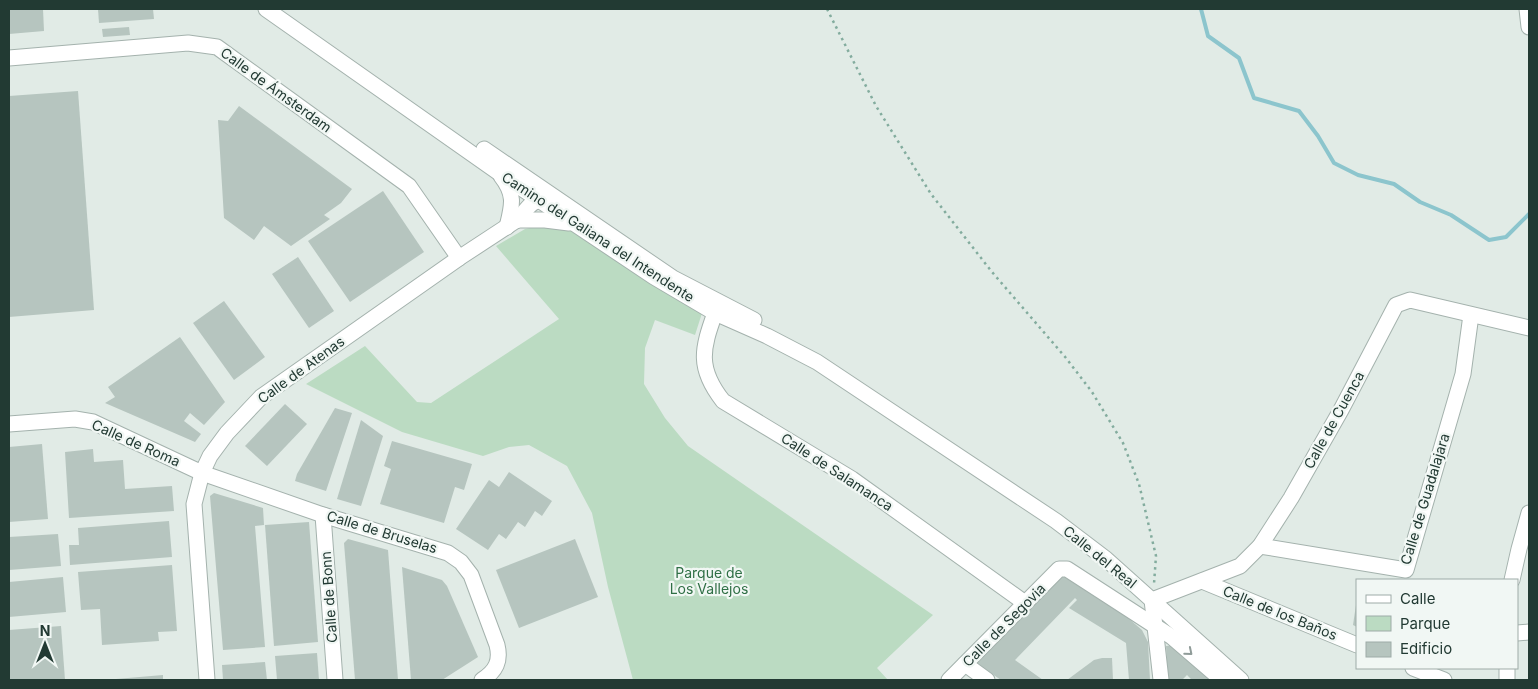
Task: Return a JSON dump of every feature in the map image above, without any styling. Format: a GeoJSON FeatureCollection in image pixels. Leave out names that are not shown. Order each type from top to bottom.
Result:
{"type":"FeatureCollection","features":[{"type":"Feature","properties":{"kind":"street","name":"Camino del Galiana del Intendente"},"geometry":{"type":"LineString","coordinates":[[266,9],[574,225],[654,277],[714,313],[767,336],[818,362],[948,448]]}},
{"type":"Feature","properties":{"kind":"street","name":"Camino del Galiana del Intendente"},"geometry":{"type":"LineString","coordinates":[[278,9],[673,278],[785,335],[822,357],[897,408],[948,448]]}},
{"type":"Feature","properties":{"kind":"street"},"geometry":{"type":"LineString","coordinates":[[1527,9],[1529,27]]}},
{"type":"Feature","properties":{"kind":"street","name":"Calle de Ámsterdam"},"geometry":{"type":"LineString","coordinates":[[9,58],[188,43],[217,47],[409,186],[459,258]]}},
{"type":"Feature","properties":{"kind":"street"},"geometry":{"type":"LineString","coordinates":[[497,171],[507,183],[513,200],[512,223],[550,220],[574,225]]}},
{"type":"Feature","properties":{"kind":"street"},"geometry":{"type":"LineString","coordinates":[[518,173],[524,182],[535,191],[539,200],[549,202],[647,268],[673,278]]}},
{"type":"Feature","properties":{"kind":"street","name":"Calle de Atenas"},"geometry":{"type":"LineString","coordinates":[[207,680],[194,504],[202,473],[210,456],[227,433],[261,397],[512,223],[533,202],[539,200]]}},
{"type":"Feature","properties":{"kind":"street","name":"Calle de Cuenca"},"geometry":{"type":"LineString","coordinates":[[1152,600],[1240,566],[1260,546],[1291,498],[1341,410],[1396,305],[1410,300],[1529,328]]}},
{"type":"Feature","properties":{"kind":"street","name":"Calle de Salamanca"},"geometry":{"type":"LineString","coordinates":[[714,313],[705,339],[705,372],[712,388],[723,401],[852,479],[1025,603]]}},
{"type":"Feature","properties":{"kind":"street","name":"Calle de Guadalajara"},"geometry":{"type":"LineString","coordinates":[[1260,546],[1406,570],[1463,374],[1471,315]]}},
{"type":"Feature","properties":{"kind":"street","name":"Calle de Roma"},"geometry":{"type":"LineString","coordinates":[[9,424],[74,419],[92,422],[202,473]]}},
{"type":"Feature","properties":{"kind":"street","name":"Calle del Real"},"geometry":{"type":"LineString","coordinates":[[948,448],[1056,521],[1106,559],[1241,680]]}},
{"type":"Feature","properties":{"kind":"street","name":"Calle de Bruselas"},"geometry":{"type":"LineString","coordinates":[[202,473],[323,515],[448,553],[461,562],[471,575],[499,654],[497,666],[491,674],[482,680]]}},
{"type":"Feature","properties":{"kind":"street"},"geometry":{"type":"LineString","coordinates":[[1512,579],[1529,513]]}},
{"type":"Feature","properties":{"kind":"street","name":"Calle de Bonn"},"geometry":{"type":"LineString","coordinates":[[323,515],[335,680]]}},
{"type":"Feature","properties":{"kind":"street","name":"Calle de Segovia"},"geometry":{"type":"LineString","coordinates":[[948,680],[1059,569],[1067,569],[1155,626]]}},
{"type":"Feature","properties":{"kind":"street","name":"Calle de los Baños"},"geometry":{"type":"LineString","coordinates":[[1202,581],[1356,645]]}},
{"type":"Feature","properties":{"kind":"street"},"geometry":{"type":"LineString","coordinates":[[1152,600],[1161,680]]}},
{"type":"Feature","properties":{"kind":"street"},"geometry":{"type":"LineString","coordinates":[[1155,626],[1172,637],[1222,680]]}},
{"type":"Feature","properties":{"kind":"street"},"geometry":{"type":"LineString","coordinates":[[965,664],[987,680]]}},
{"type":"Feature","properties":{"kind":"street"},"geometry":{"type":"LineString","coordinates":[[1416,669],[1444,680]]}},
{"type":"Feature","properties":{"kind":"path"},"geometry":{"type":"LineString","coordinates":[[827,9],[876,106],[931,194],[992,272],[1066,358],[1092,392],[1123,443],[1139,484],[1156,556],[1152,600]]}},
{"type":"Feature","properties":{"kind":"green space","name":"Parque de Los Vallejos"},"geometry":{"type":"Polygon","coordinates":[[[547,224],[569,226],[703,310],[695,335],[655,320],[645,348],[644,384],[665,418],[688,446],[933,615],[877,668],[888,680],[633,680],[608,587],[592,513],[567,466],[529,445],[509,447],[483,456],[402,432],[306,384],[365,346],[417,402],[431,403],[559,319],[496,246],[525,229],[547,224]]]}},
{"type":"Feature","properties":{"kind":"building"},"geometry":{"type":"Polygon","coordinates":[[[9,9],[43,9],[44,31],[9,34],[9,9]]]}},
{"type":"Feature","properties":{"kind":"building"},"geometry":{"type":"Polygon","coordinates":[[[98,9],[153,9],[154,19],[99,23],[98,9]]]}},
{"type":"Feature","properties":{"kind":"building"},"geometry":{"type":"Polygon","coordinates":[[[129,27],[130,35],[103,37],[102,29],[129,27]]]}},
{"type":"Feature","properties":{"kind":"building"},"geometry":{"type":"Polygon","coordinates":[[[78,91],[94,310],[9,317],[9,96],[78,91]]]}},
{"type":"Feature","properties":{"kind":"building"},"geometry":{"type":"Polygon","coordinates":[[[239,106],[352,189],[341,203],[324,215],[330,219],[291,246],[264,226],[254,240],[224,218],[218,120],[228,121],[239,106]]]}},
{"type":"Feature","properties":{"kind":"building"},"geometry":{"type":"Polygon","coordinates":[[[383,191],[424,252],[350,302],[308,241],[383,191]]]}},
{"type":"Feature","properties":{"kind":"building"},"geometry":{"type":"Polygon","coordinates":[[[298,257],[334,311],[309,328],[272,274],[298,257]]]}},
{"type":"Feature","properties":{"kind":"building"},"geometry":{"type":"Polygon","coordinates":[[[224,301],[265,357],[234,380],[193,323],[224,301]]]}},
{"type":"Feature","properties":{"kind":"building"},"geometry":{"type":"Polygon","coordinates":[[[180,337],[225,402],[204,425],[190,413],[184,421],[201,434],[195,442],[105,403],[115,397],[108,387],[180,337]]]}},
{"type":"Feature","properties":{"kind":"building"},"geometry":{"type":"Polygon","coordinates":[[[285,404],[307,424],[267,466],[245,446],[285,404]]]}},
{"type":"Feature","properties":{"kind":"building"},"geometry":{"type":"Polygon","coordinates":[[[335,408],[352,413],[326,491],[295,481],[297,474],[335,408]]]}},
{"type":"Feature","properties":{"kind":"building"},"geometry":{"type":"Polygon","coordinates":[[[361,420],[383,436],[361,506],[337,499],[361,420]]]}},
{"type":"Feature","properties":{"kind":"building"},"geometry":{"type":"Polygon","coordinates":[[[392,441],[472,464],[464,490],[455,487],[444,523],[380,504],[391,469],[384,466],[392,441]]]}},
{"type":"Feature","properties":{"kind":"building"},"geometry":{"type":"Polygon","coordinates":[[[42,444],[48,519],[9,522],[9,447],[42,444]]]}},
{"type":"Feature","properties":{"kind":"building"},"geometry":{"type":"Polygon","coordinates":[[[93,449],[94,462],[123,460],[125,489],[172,486],[174,511],[69,518],[65,452],[93,449]]]}},
{"type":"Feature","properties":{"kind":"building"},"geometry":{"type":"Polygon","coordinates":[[[509,472],[552,501],[542,516],[535,511],[525,527],[518,522],[506,539],[499,534],[488,550],[456,529],[489,480],[499,487],[509,472]]]}},
{"type":"Feature","properties":{"kind":"building"},"geometry":{"type":"Polygon","coordinates":[[[214,493],[263,508],[264,525],[255,526],[265,647],[223,650],[210,496],[214,493]]]}},
{"type":"Feature","properties":{"kind":"building"},"geometry":{"type":"Polygon","coordinates":[[[169,521],[172,557],[70,565],[69,545],[79,545],[78,528],[169,521]]]}},
{"type":"Feature","properties":{"kind":"building"},"geometry":{"type":"Polygon","coordinates":[[[309,522],[318,642],[274,646],[265,525],[309,522]]]}},
{"type":"Feature","properties":{"kind":"building"},"geometry":{"type":"Polygon","coordinates":[[[58,534],[61,566],[9,570],[9,537],[58,534]]]}},
{"type":"Feature","properties":{"kind":"building"},"geometry":{"type":"Polygon","coordinates":[[[348,539],[388,550],[398,680],[355,680],[344,543],[348,539]]]}},
{"type":"Feature","properties":{"kind":"building"},"geometry":{"type":"Polygon","coordinates":[[[575,539],[598,597],[519,628],[496,570],[575,539]]]}},
{"type":"Feature","properties":{"kind":"building"},"geometry":{"type":"Polygon","coordinates":[[[172,565],[177,631],[158,632],[159,641],[102,645],[100,609],[81,610],[78,572],[172,565]]]}},
{"type":"Feature","properties":{"kind":"building"},"geometry":{"type":"Polygon","coordinates":[[[402,567],[442,580],[447,586],[478,657],[442,680],[411,680],[402,567]]]}},
{"type":"Feature","properties":{"kind":"building"},"geometry":{"type":"Polygon","coordinates":[[[1063,576],[1128,618],[1142,630],[1148,642],[1150,680],[1129,680],[1126,643],[1069,608],[1077,600],[1075,598],[1015,660],[1043,680],[1001,680],[976,663],[1063,576]]]}},
{"type":"Feature","properties":{"kind":"building"},"geometry":{"type":"Polygon","coordinates":[[[63,577],[66,612],[9,617],[9,582],[63,577]]]}},
{"type":"Feature","properties":{"kind":"building"},"geometry":{"type":"Polygon","coordinates":[[[1356,605],[1356,626],[1353,625],[1356,605]]]}},
{"type":"Feature","properties":{"kind":"building"},"geometry":{"type":"Polygon","coordinates":[[[61,626],[65,680],[9,680],[9,630],[61,626]]]}},
{"type":"Feature","properties":{"kind":"building"},"geometry":{"type":"Polygon","coordinates":[[[1176,645],[1213,680],[1192,680],[1187,675],[1182,680],[1168,680],[1166,646],[1176,645]]]}},
{"type":"Feature","properties":{"kind":"building"},"geometry":{"type":"Polygon","coordinates":[[[317,653],[319,680],[277,680],[275,656],[317,653]]]}},
{"type":"Feature","properties":{"kind":"building"},"geometry":{"type":"Polygon","coordinates":[[[1112,658],[1113,680],[1067,680],[1094,660],[1112,658]]]}},
{"type":"Feature","properties":{"kind":"building"},"geometry":{"type":"Polygon","coordinates":[[[265,662],[267,680],[223,680],[222,665],[265,662]]]}},
{"type":"Feature","properties":{"kind":"building"},"geometry":{"type":"Polygon","coordinates":[[[163,675],[163,680],[116,680],[116,679],[163,675]]]}},
{"type":"Feature","properties":{"kind":"waterway"},"geometry":{"type":"LineString","coordinates":[[1201,9],[1208,36],[1239,58],[1254,98],[1299,111],[1318,136],[1334,163],[1358,175],[1394,184],[1420,202],[1451,215],[1489,240],[1506,237],[1529,214]]}}]}
